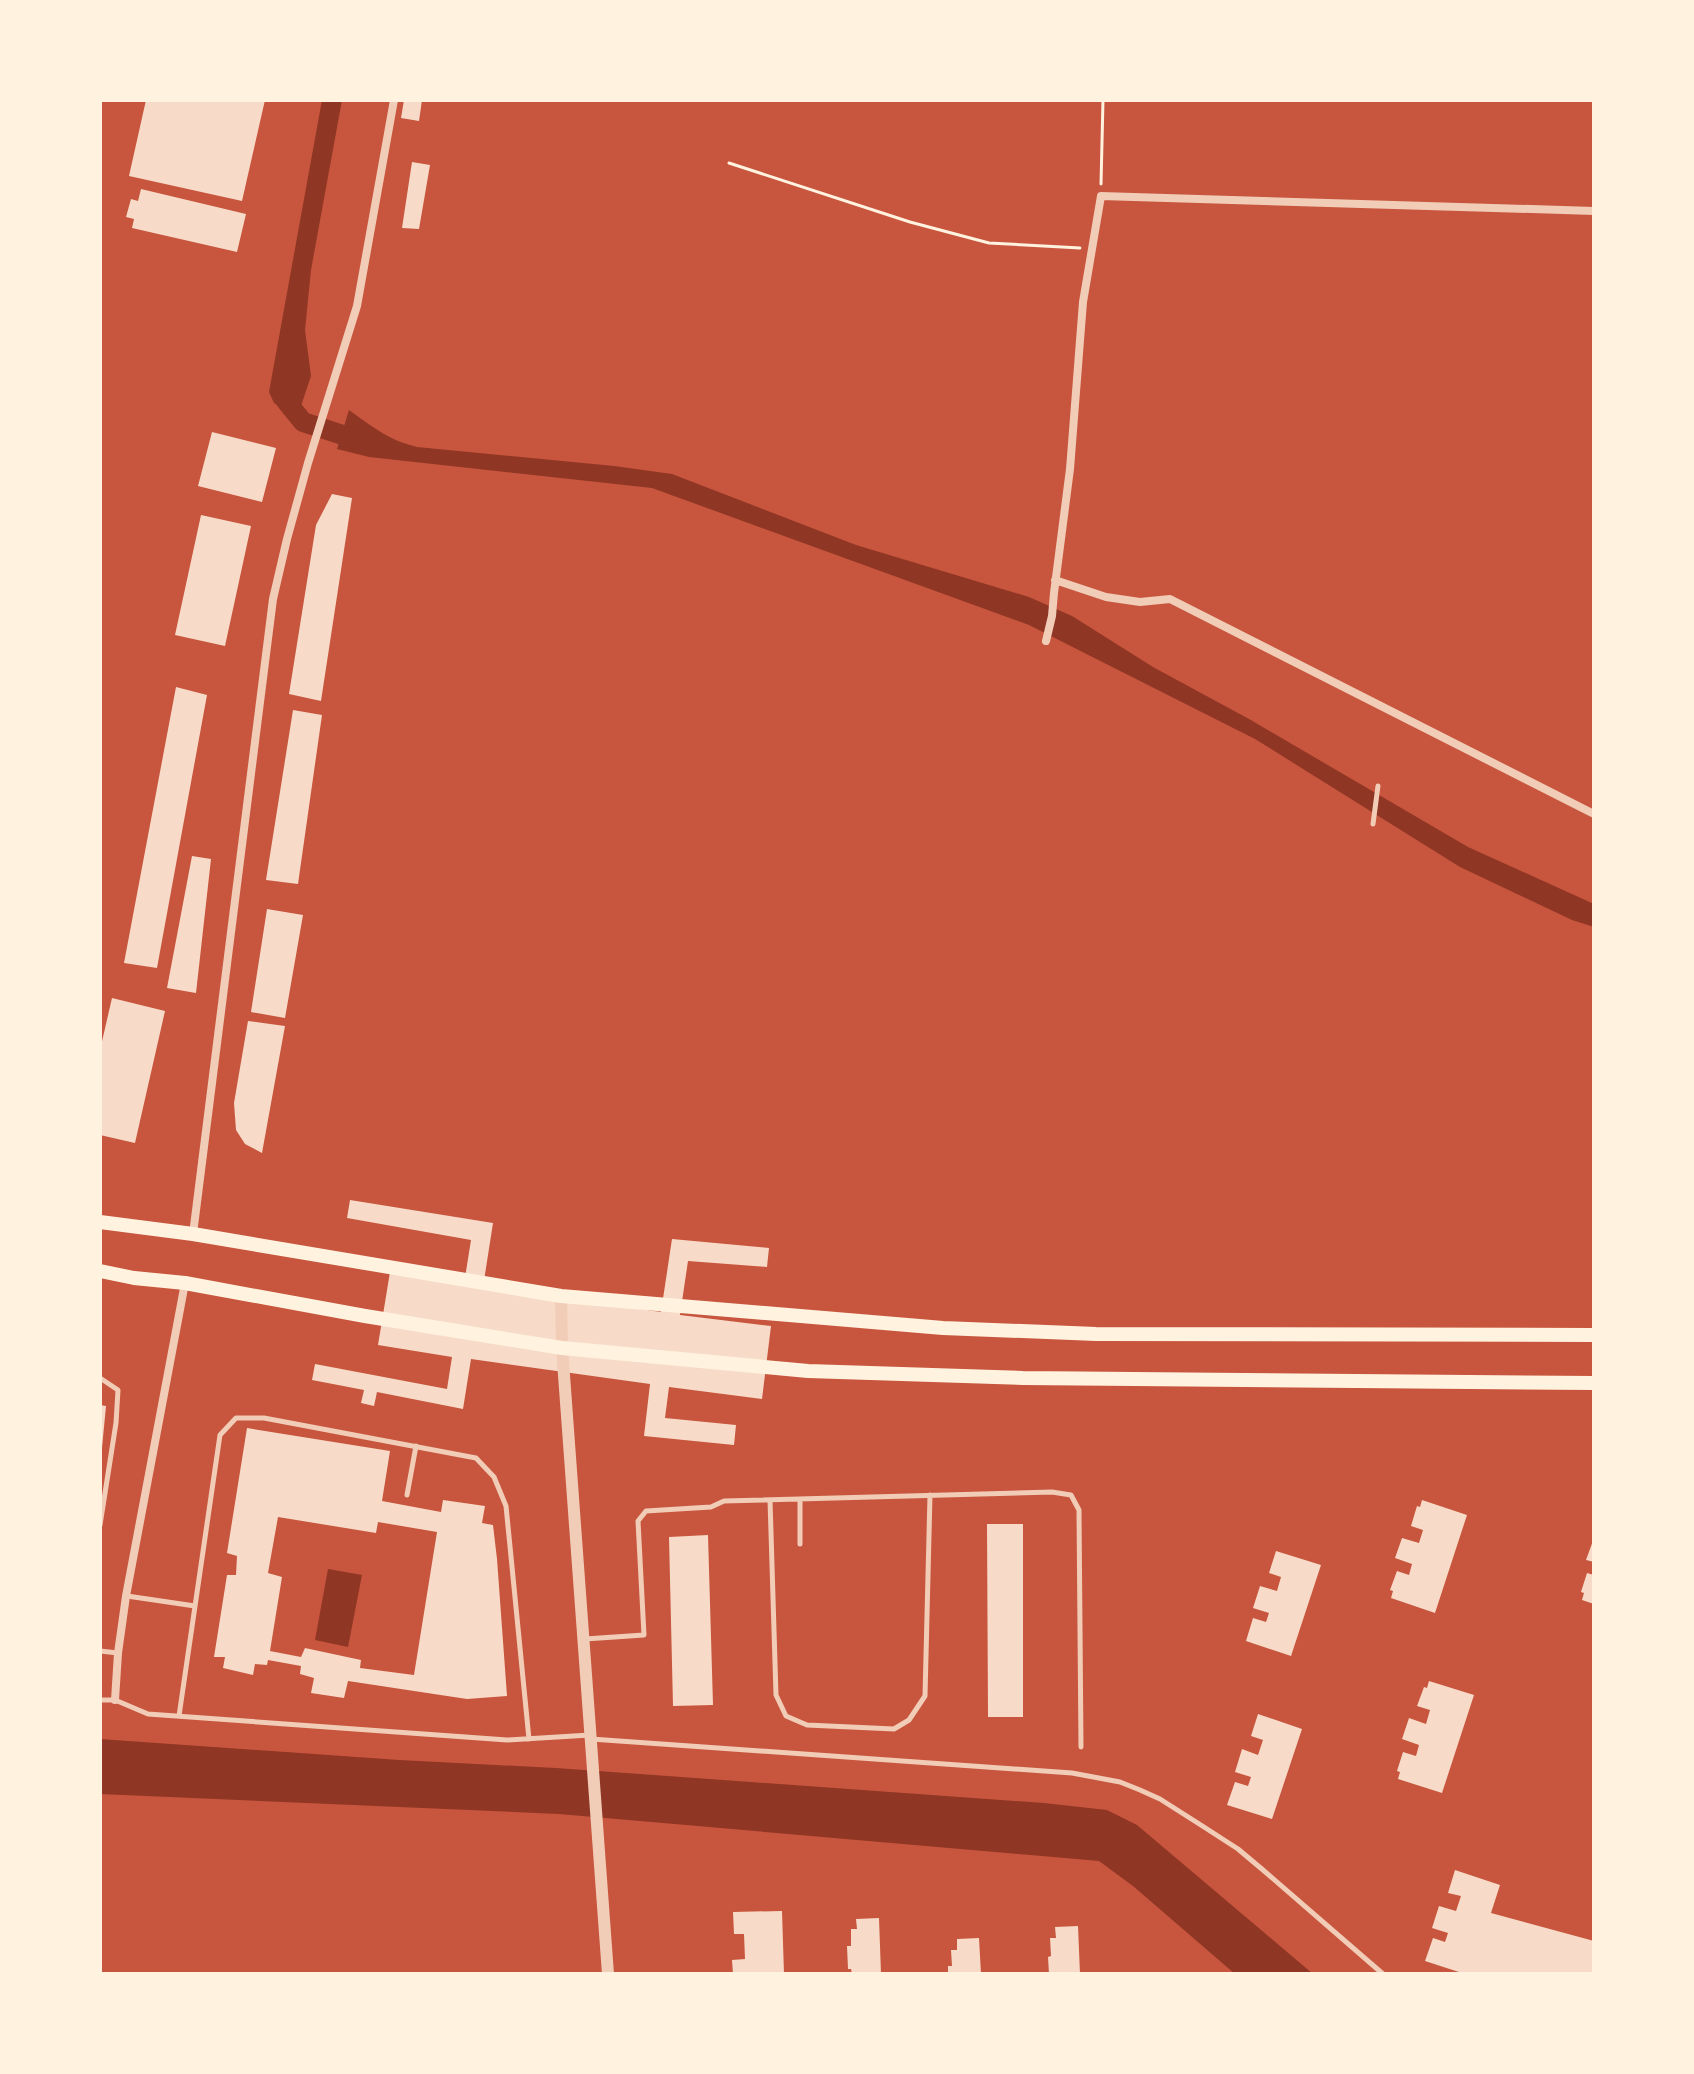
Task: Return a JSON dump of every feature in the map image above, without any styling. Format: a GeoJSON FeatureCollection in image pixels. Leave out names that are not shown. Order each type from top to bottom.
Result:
{"type":"FeatureCollection","features":[{"type":"Feature","properties":{"kind":"main road"},"geometry":{"type":"LineString","coordinates":[[100,1222],[193,1234],[561,1296],[943,1328],[1096,1334],[1594,1335]]}},
{"type":"Feature","properties":{"kind":"main road"},"geometry":{"type":"LineString","coordinates":[[100,1271],[562,1348],[808,1371],[1023,1378],[1594,1383]]}},
{"type":"Feature","properties":{"kind":"street"},"geometry":{"type":"LineString","coordinates":[[193,1234],[273,599],[308,463],[357,306],[394,100]]}},
{"type":"Feature","properties":{"kind":"street"},"geometry":{"type":"LineString","coordinates":[[1046,641],[1054,600],[1075,421],[1083,302],[1101,196],[1594,211]]}},
{"type":"Feature","properties":{"kind":"street"},"geometry":{"type":"LineString","coordinates":[[1055,580],[1106,597],[1140,602],[1170,599],[1594,814]]}},
{"type":"Feature","properties":{"kind":"street"},"geometry":{"type":"LineString","coordinates":[[115,1700],[126,1596],[185,1283]]}},
{"type":"Feature","properties":{"kind":"street"},"geometry":{"type":"LineString","coordinates":[[561,1296],[562,1348],[608,1974]]}},
{"type":"Feature","properties":{"kind":"lane"},"geometry":{"type":"LineString","coordinates":[[1373,824],[1378,786]]}},
{"type":"Feature","properties":{"kind":"lane"},"geometry":{"type":"LineString","coordinates":[[100,1378],[118,1390],[100,1525]]}},
{"type":"Feature","properties":{"kind":"lane"},"geometry":{"type":"LineString","coordinates":[[179,1716],[220,1435],[236,1418],[264,1418],[476,1458],[494,1477],[506,1506],[529,1739]]}},
{"type":"Feature","properties":{"kind":"lane"},"geometry":{"type":"LineString","coordinates":[[407,1495],[416,1446]]}},
{"type":"Feature","properties":{"kind":"lane"},"geometry":{"type":"LineString","coordinates":[[584,1639],[644,1635],[638,1521],[646,1511],[711,1507],[724,1501],[1052,1492],[1071,1495],[1079,1510],[1081,1747]]}},
{"type":"Feature","properties":{"kind":"lane"},"geometry":{"type":"LineString","coordinates":[[770,1500],[776,1695],[786,1716],[807,1725],[894,1729],[909,1720],[925,1696],[930,1495]]}},
{"type":"Feature","properties":{"kind":"lane"},"geometry":{"type":"LineString","coordinates":[[800,1499],[800,1544]]}},
{"type":"Feature","properties":{"kind":"lane"},"geometry":{"type":"LineString","coordinates":[[126,1596],[195,1606]]}},
{"type":"Feature","properties":{"kind":"lane"},"geometry":{"type":"LineString","coordinates":[[100,1651],[118,1653]]}},
{"type":"Feature","properties":{"kind":"lane"},"geometry":{"type":"LineString","coordinates":[[100,1700],[115,1700],[148,1714],[507,1740],[591,1737],[1072,1773],[1120,1782],[1160,1799],[1238,1849],[1383,1974]]}},
{"type":"Feature","properties":{"kind":"path"},"geometry":{"type":"LineString","coordinates":[[1101,196],[1103,100]]}},
{"type":"Feature","properties":{"kind":"path"},"geometry":{"type":"LineString","coordinates":[[729,163],[910,222],[989,243],[1092,249]]}},
{"type":"Feature","properties":{"kind":"shaded area"},"geometry":{"type":"Polygon","coordinates":[[[322,100],[342,100],[311,270],[305,330],[311,376],[297,418],[274,403],[269,392],[322,100]]]}},
{"type":"Feature","properties":{"kind":"shaded area"},"geometry":{"type":"Polygon","coordinates":[[[349,410],[389,437],[417,447],[672,474],[856,545],[1029,597],[1072,616],[1153,667],[1249,719],[1468,847],[1594,904],[1594,927],[1572,920],[1460,867],[1255,739],[1029,625],[652,488],[369,457],[337,449],[349,410]]]}},
{"type":"Feature","properties":{"kind":"shaded area"},"geometry":{"type":"Polygon","coordinates":[[[328,1569],[362,1575],[348,1647],[315,1640],[328,1569]]]}},
{"type":"Feature","properties":{"kind":"shaded area"},"geometry":{"type":"Polygon","coordinates":[[[100,1739],[556,1768],[1107,1810],[1137,1825],[1313,1974],[1235,1974],[1133,1886],[1099,1861],[559,1814],[100,1794],[100,1739]]]}},
{"type":"Feature","properties":{"kind":"building"},"geometry":{"type":"Polygon","coordinates":[[[146,100],[265,100],[242,201],[129,176],[146,100]]]}},
{"type":"Feature","properties":{"kind":"building"},"geometry":{"type":"Polygon","coordinates":[[[404,100],[422,100],[419,121],[401,118],[404,100]]]}},
{"type":"Feature","properties":{"kind":"building"},"geometry":{"type":"Polygon","coordinates":[[[412,162],[430,165],[419,229],[402,228],[412,162]]]}},
{"type":"Feature","properties":{"kind":"building"},"geometry":{"type":"Polygon","coordinates":[[[141,189],[246,214],[237,252],[132,228],[134,219],[126,217],[131,199],[138,201],[141,189]]]}},
{"type":"Feature","properties":{"kind":"building"},"geometry":{"type":"Polygon","coordinates":[[[212,432],[276,448],[262,502],[198,486],[212,432]]]}},
{"type":"Feature","properties":{"kind":"building"},"geometry":{"type":"Polygon","coordinates":[[[332,494],[352,498],[321,701],[289,694],[316,525],[332,494]]]}},
{"type":"Feature","properties":{"kind":"building"},"geometry":{"type":"Polygon","coordinates":[[[201,515],[251,526],[225,646],[175,635],[201,515]]]}},
{"type":"Feature","properties":{"kind":"building"},"geometry":{"type":"Polygon","coordinates":[[[176,687],[207,695],[157,968],[124,963],[176,687]]]}},
{"type":"Feature","properties":{"kind":"building"},"geometry":{"type":"Polygon","coordinates":[[[293,710],[322,715],[298,884],[266,880],[293,710]]]}},
{"type":"Feature","properties":{"kind":"building"},"geometry":{"type":"Polygon","coordinates":[[[192,856],[211,859],[196,993],[167,988],[192,856]]]}},
{"type":"Feature","properties":{"kind":"building"},"geometry":{"type":"Polygon","coordinates":[[[267,909],[303,915],[285,1018],[251,1012],[267,909]]]}},
{"type":"Feature","properties":{"kind":"building"},"geometry":{"type":"Polygon","coordinates":[[[112,998],[165,1011],[135,1143],[100,1135],[100,1050],[112,998]]]}},
{"type":"Feature","properties":{"kind":"building"},"geometry":{"type":"Polygon","coordinates":[[[248,1021],[285,1026],[262,1153],[245,1144],[236,1130],[234,1103],[248,1021]]]}},
{"type":"Feature","properties":{"kind":"building"},"geometry":{"type":"Polygon","coordinates":[[[350,1200],[493,1223],[483,1287],[661,1312],[672,1239],[769,1248],[767,1267],[688,1261],[680,1315],[771,1326],[762,1399],[669,1387],[665,1418],[736,1425],[734,1445],[644,1436],[650,1384],[471,1359],[463,1409],[377,1392],[374,1406],[361,1403],[364,1390],[312,1380],[315,1364],[447,1389],[452,1357],[378,1345],[390,1272],[464,1284],[471,1240],[347,1218],[350,1200]]]}},
{"type":"Feature","properties":{"kind":"building"},"geometry":{"type":"Polygon","coordinates":[[[100,1405],[106,1406],[102,1448],[100,1448],[100,1405]]]}},
{"type":"Feature","properties":{"kind":"building"},"geometry":{"type":"Polygon","coordinates":[[[247,1428],[390,1451],[382,1501],[441,1512],[443,1500],[485,1506],[482,1523],[493,1525],[497,1559],[507,1696],[467,1699],[348,1681],[344,1698],[311,1693],[314,1678],[300,1674],[301,1666],[268,1660],[267,1665],[255,1664],[253,1675],[223,1668],[225,1657],[214,1657],[227,1575],[236,1575],[237,1556],[227,1553],[247,1428]],[[278,1517],[268,1573],[282,1577],[270,1651],[301,1657],[305,1648],[361,1660],[360,1668],[414,1675],[437,1532],[378,1522],[376,1533],[278,1517]]]}},
{"type":"Feature","properties":{"kind":"building"},"geometry":{"type":"Polygon","coordinates":[[[1422,1500],[1467,1515],[1435,1613],[1391,1598],[1393,1591],[1390,1590],[1397,1571],[1409,1575],[1412,1564],[1395,1558],[1402,1538],[1419,1543],[1423,1530],[1411,1526],[1422,1500]]]}},
{"type":"Feature","properties":{"kind":"building"},"geometry":{"type":"Polygon","coordinates":[[[987,1524],[1023,1524],[1023,1717],[988,1717],[987,1524]]]}},
{"type":"Feature","properties":{"kind":"building"},"geometry":{"type":"Polygon","coordinates":[[[708,1535],[713,1705],[673,1706],[669,1537],[708,1535]]]}},
{"type":"Feature","properties":{"kind":"building"},"geometry":{"type":"Polygon","coordinates":[[[1594,1538],[1594,1562],[1586,1560],[1594,1538]]]}},
{"type":"Feature","properties":{"kind":"building"},"geometry":{"type":"Polygon","coordinates":[[[1276,1551],[1321,1565],[1291,1656],[1246,1641],[1253,1618],[1266,1622],[1269,1613],[1253,1608],[1260,1586],[1277,1591],[1281,1577],[1269,1573],[1276,1551]]]}},
{"type":"Feature","properties":{"kind":"building"},"geometry":{"type":"Polygon","coordinates":[[[1587,1573],[1594,1575],[1594,1604],[1582,1600],[1584,1593],[1581,1592],[1587,1573]]]}},
{"type":"Feature","properties":{"kind":"building"},"geometry":{"type":"Polygon","coordinates":[[[1429,1681],[1474,1695],[1442,1793],[1398,1779],[1400,1772],[1397,1771],[1403,1752],[1416,1756],[1419,1745],[1402,1739],[1409,1718],[1426,1724],[1430,1710],[1417,1706],[1429,1681]]]}},
{"type":"Feature","properties":{"kind":"building"},"geometry":{"type":"Polygon","coordinates":[[[1258,1714],[1302,1729],[1272,1819],[1227,1805],[1235,1782],[1248,1786],[1251,1777],[1235,1772],[1242,1749],[1258,1755],[1263,1740],[1251,1736],[1258,1714]]]}},
{"type":"Feature","properties":{"kind":"building"},"geometry":{"type":"Polygon","coordinates":[[[1455,1870],[1500,1885],[1491,1913],[1594,1941],[1594,1974],[1465,1974],[1425,1961],[1433,1938],[1445,1942],[1448,1933],[1432,1928],[1439,1906],[1456,1911],[1461,1896],[1448,1893],[1455,1870]]]}},
{"type":"Feature","properties":{"kind":"building"},"geometry":{"type":"Polygon","coordinates":[[[782,1911],[784,1974],[733,1974],[732,1960],[745,1959],[744,1934],[734,1934],[733,1912],[782,1911]]]}},
{"type":"Feature","properties":{"kind":"building"},"geometry":{"type":"Polygon","coordinates":[[[879,1918],[881,1974],[852,1974],[848,1969],[847,1946],[851,1946],[851,1929],[857,1929],[856,1919],[879,1918]]]}},
{"type":"Feature","properties":{"kind":"building"},"geometry":{"type":"Polygon","coordinates":[[[1078,1926],[1080,1974],[1049,1974],[1050,1938],[1056,1938],[1055,1927],[1078,1926]]]}},
{"type":"Feature","properties":{"kind":"building"},"geometry":{"type":"Polygon","coordinates":[[[979,1938],[981,1974],[948,1974],[948,1966],[952,1966],[951,1950],[957,1950],[957,1939],[979,1938]]]}},
{"type":"Feature","properties":{"kind":"waterway"},"geometry":{"type":"LineString","coordinates":[[287,396],[286,401],[303,422],[367,443]]}}]}
